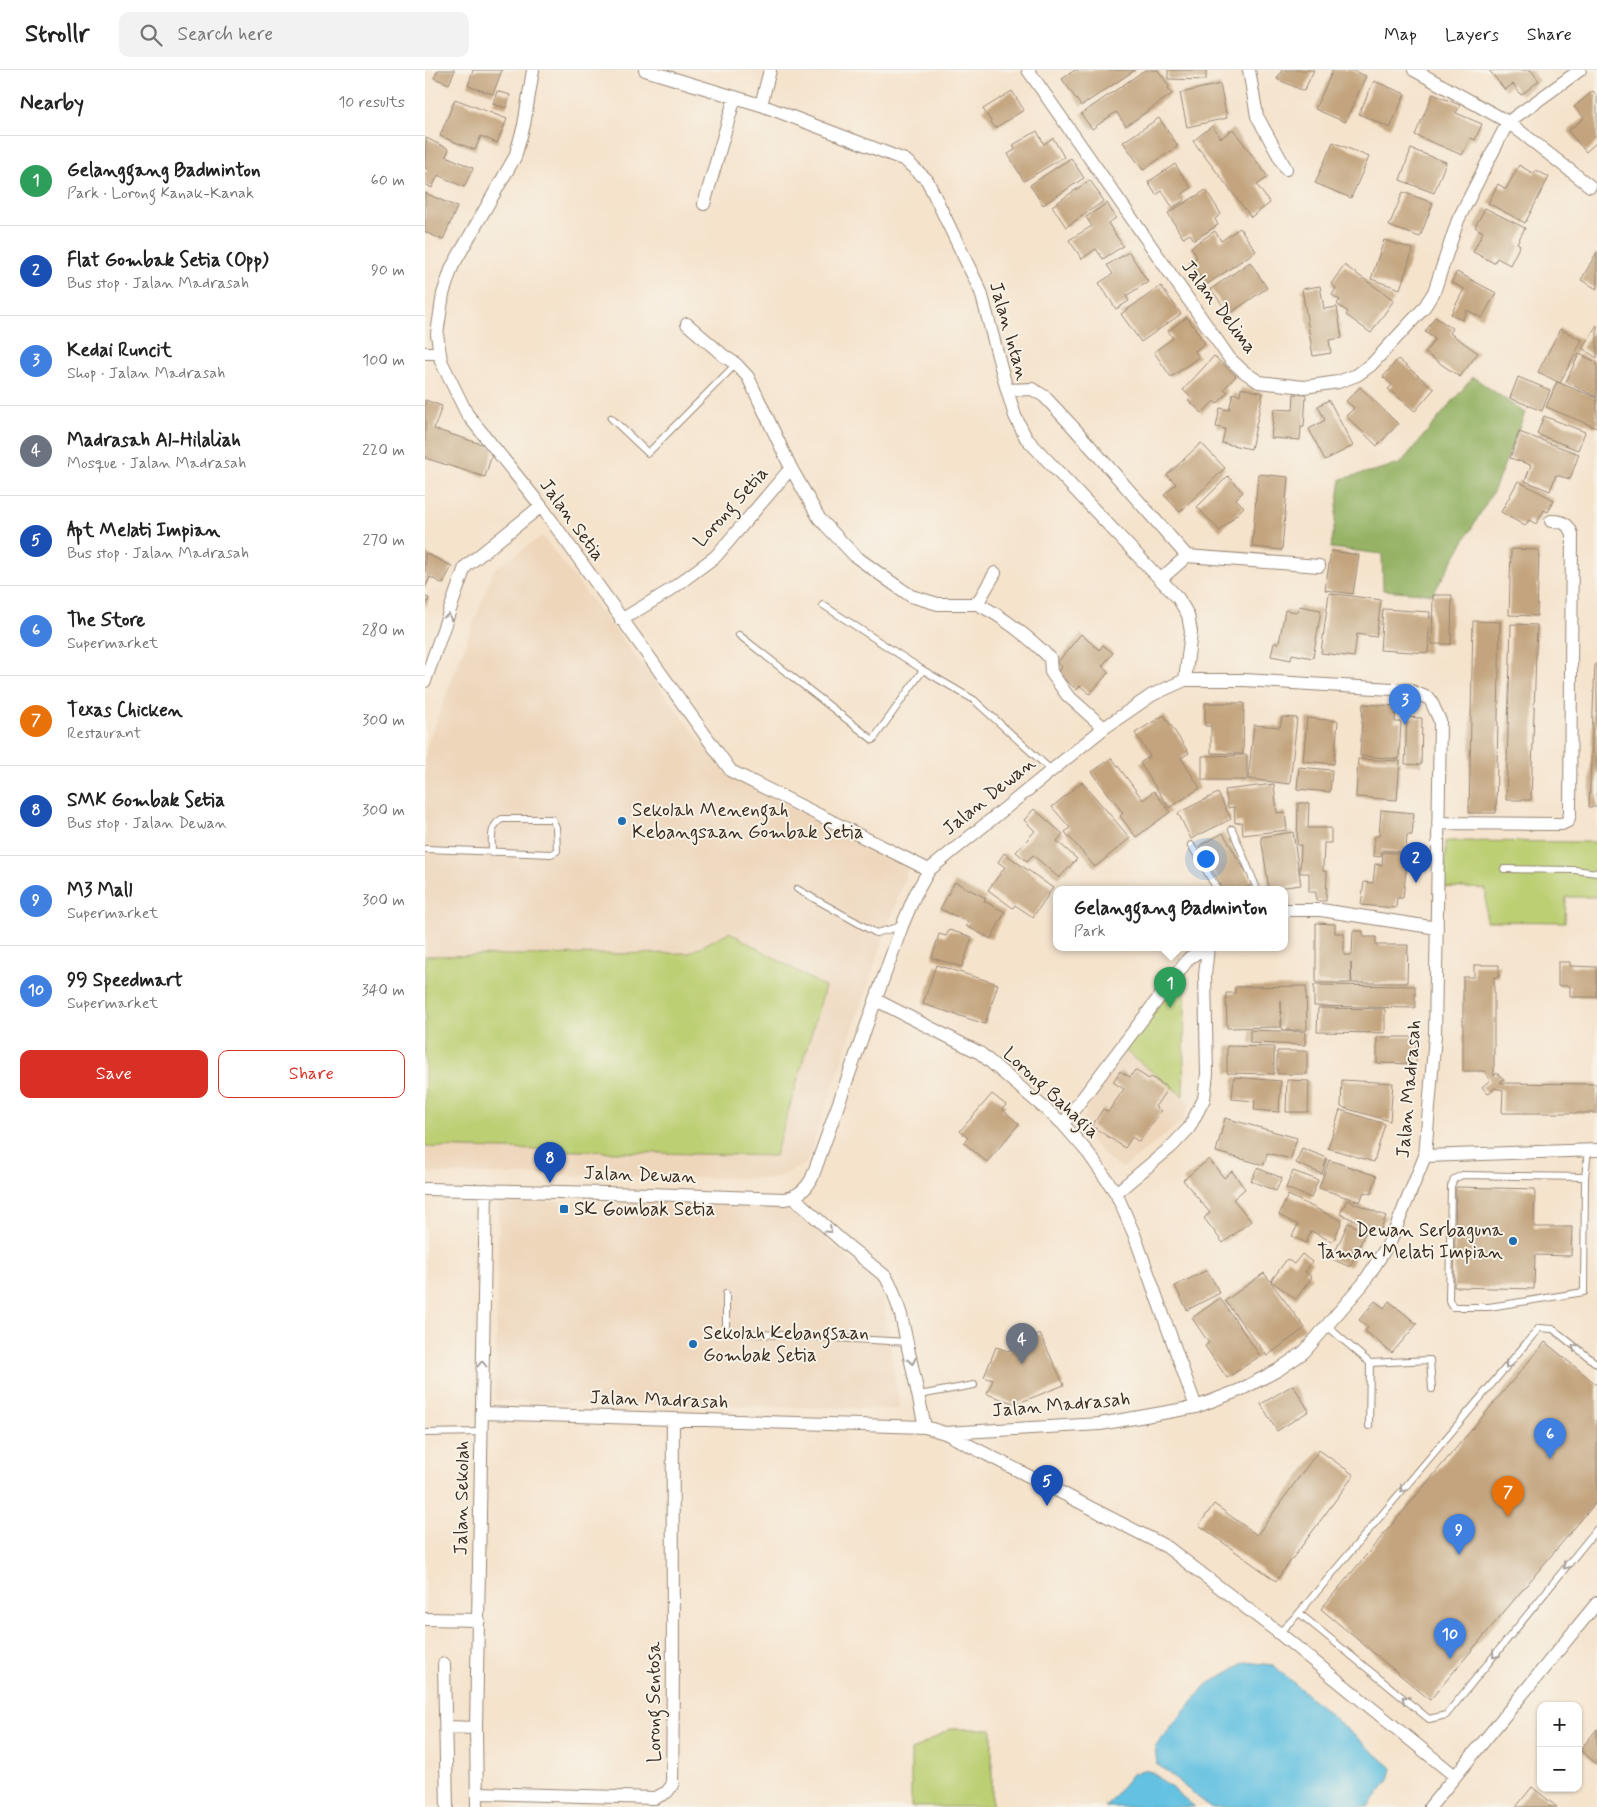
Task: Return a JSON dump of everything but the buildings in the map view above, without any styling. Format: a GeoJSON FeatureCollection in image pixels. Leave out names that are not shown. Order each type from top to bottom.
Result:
{"type":"FeatureCollection","features":[{"type":"Feature","properties":{"kind":"street","name":"Jalan Setia"},"geometry":{"type":"LineString","coordinates":[[533,70],[524,125],[515,157],[452,267],[443,294],[437,334],[441,361],[467,414],[541,506],[731,771],[929,870]]}},
{"type":"Feature","properties":{"kind":"street","name":"Jalan Intan"},"geometry":{"type":"LineString","coordinates":[[645,70],[761,105],[905,160],[927,180],[981,292],[1015,416],[1026,438],[1161,579],[1178,598],[1188,615],[1191,632],[1185,680]]}},
{"type":"Feature","properties":{"kind":"street"},"geometry":{"type":"LineString","coordinates":[[761,105],[771,70]]}},
{"type":"Feature","properties":{"kind":"street","name":"Jalan Delima"},"geometry":{"type":"LineString","coordinates":[[1028,70],[1230,359],[1259,382],[1277,384],[1305,387],[1338,382],[1357,376],[1371,365],[1423,309],[1434,292],[1458,220],[1508,122]]}},
{"type":"Feature","properties":{"kind":"street"},"geometry":{"type":"LineString","coordinates":[[1249,70],[1257,116],[1286,169]]}},
{"type":"Feature","properties":{"kind":"street"},"geometry":{"type":"LineString","coordinates":[[1414,70],[1508,122],[1590,186]]}},
{"type":"Feature","properties":{"kind":"street"},"geometry":{"type":"LineString","coordinates":[[1508,122],[1579,70]]}},
{"type":"Feature","properties":{"kind":"street"},"geometry":{"type":"LineString","coordinates":[[704,204],[735,97]]}},
{"type":"Feature","properties":{"kind":"street","name":"Lorong Setia"},"geometry":{"type":"LineString","coordinates":[[621,620],[669,591],[716,556],[791,468],[748,377],[737,364],[724,356],[687,324]]}},
{"type":"Feature","properties":{"kind":"street"},"geometry":{"type":"LineString","coordinates":[[425,353],[440,353]]}},
{"type":"Feature","properties":{"kind":"street"},"geometry":{"type":"LineString","coordinates":[[1007,390],[1032,389],[1044,396],[1075,428],[1187,556],[1319,566]]}},
{"type":"Feature","properties":{"kind":"street"},"geometry":{"type":"LineString","coordinates":[[791,468],[819,518],[855,556],[911,596],[938,604],[977,604],[987,608],[1040,648],[1050,658],[1051,672],[1067,695],[1104,728]]}},
{"type":"Feature","properties":{"kind":"street"},"geometry":{"type":"LineString","coordinates":[[425,681],[428,661],[465,568],[541,506]]}},
{"type":"Feature","properties":{"kind":"street"},"geometry":{"type":"LineString","coordinates":[[1438,823],[1562,824],[1568,821],[1570,813],[1572,534],[1566,524],[1560,521],[1551,521]]}},
{"type":"Feature","properties":{"kind":"street"},"geometry":{"type":"LineString","coordinates":[[1161,579],[1187,556]]}},
{"type":"Feature","properties":{"kind":"street"},"geometry":{"type":"LineString","coordinates":[[977,604],[995,573]]}},
{"type":"Feature","properties":{"kind":"street","name":"Jalan Dewan"},"geometry":{"type":"LineString","coordinates":[[425,1189],[783,1199],[793,1197],[804,1190],[813,1178],[901,926],[929,870],[1104,728],[1152,694],[1185,680],[1244,680],[1409,690]]}},
{"type":"Feature","properties":{"kind":"street","name":"Jalan Madrasah"},"geometry":{"type":"LineString","coordinates":[[482,1413],[925,1427],[945,1433],[1100,1424],[1196,1407],[1239,1390],[1278,1370],[1304,1352],[1363,1284],[1391,1240],[1425,1156],[1435,1035],[1440,721],[1430,699],[1409,690]]}},
{"type":"Feature","properties":{"kind":"street"},"geometry":{"type":"LineString","coordinates":[[1288,910],[1321,910],[1437,928]]}},
{"type":"Feature","properties":{"kind":"street"},"geometry":{"type":"LineString","coordinates":[[1063,1124],[1189,958],[1200,951]]}},
{"type":"Feature","properties":{"kind":"street"},"geometry":{"type":"LineString","coordinates":[[1116,1193],[1171,1147],[1189,1128],[1204,1099],[1207,1074],[1205,975],[1207,951]]}},
{"type":"Feature","properties":{"kind":"street","name":"Lorong Bahagia"},"geometry":{"type":"LineString","coordinates":[[876,1000],[980,1054],[1063,1124],[1089,1154],[1116,1193],[1134,1234],[1196,1407]]}},
{"type":"Feature","properties":{"kind":"street"},"geometry":{"type":"LineString","coordinates":[[1425,1156],[1592,1150]]}},
{"type":"Feature","properties":{"kind":"street","name":"Jalan Sekolah"},"geometry":{"type":"LineString","coordinates":[[477,1807],[476,1728],[486,1190]]}},
{"type":"Feature","properties":{"kind":"street"},"geometry":{"type":"LineString","coordinates":[[793,1197],[886,1278],[893,1291],[908,1342],[925,1427]]}},
{"type":"Feature","properties":{"kind":"street","name":"Lorong Sentosa"},"geometry":{"type":"LineString","coordinates":[[477,1793],[655,1798],[667,1792],[672,1785],[673,1419]]}},
{"type":"Feature","properties":{"kind":"street"},"geometry":{"type":"LineString","coordinates":[[945,1433],[1167,1547],[1279,1633],[1455,1776]]}},
{"type":"Feature","properties":{"kind":"street"},"geometry":{"type":"LineString","coordinates":[[1430,1807],[1597,1603]]}},
{"type":"Feature","properties":{"kind":"street"},"geometry":{"type":"LineString","coordinates":[[425,1619],[479,1620]]}},
{"type":"Feature","properties":{"kind":"street"},"geometry":{"type":"LineString","coordinates":[[445,1664],[447,1807]]}},
{"type":"Feature","properties":{"kind":"street"},"geometry":{"type":"LineString","coordinates":[[445,1727],[476,1728]]}},
{"type":"Feature","properties":{"kind":"lane"},"geometry":{"type":"LineString","coordinates":[[611,418],[648,453],[737,364]]}},
{"type":"Feature","properties":{"kind":"lane"},"geometry":{"type":"LineString","coordinates":[[823,605],[923,670],[974,700],[1051,770]]}},
{"type":"Feature","properties":{"kind":"lane"},"geometry":{"type":"LineString","coordinates":[[739,634],[873,740],[923,670]]}},
{"type":"Feature","properties":{"kind":"lane"},"geometry":{"type":"LineString","coordinates":[[425,849],[492,853],[551,854],[557,851],[557,827],[552,819],[501,819],[496,822],[492,830],[492,853]]}},
{"type":"Feature","properties":{"kind":"lane"},"geometry":{"type":"LineString","coordinates":[[1232,829],[1256,886]]}},
{"type":"Feature","properties":{"kind":"lane"},"geometry":{"type":"LineString","coordinates":[[1191,845],[1215,886]]}},
{"type":"Feature","properties":{"kind":"lane"},"geometry":{"type":"LineString","coordinates":[[1504,869],[1575,870],[1597,873]]}},
{"type":"Feature","properties":{"kind":"lane"},"geometry":{"type":"LineString","coordinates":[[797,890],[876,933],[901,926]]}},
{"type":"Feature","properties":{"kind":"lane"},"geometry":{"type":"LineString","coordinates":[[1585,1177],[1462,1175],[1454,1179],[1451,1186],[1449,1300],[1453,1307],[1489,1307],[1584,1292],[1585,1177],[1592,1150]]}},
{"type":"Feature","properties":{"kind":"lane"},"geometry":{"type":"LineString","coordinates":[[726,1294],[726,1332],[908,1342]]}},
{"type":"Feature","properties":{"kind":"lane"},"geometry":{"type":"LineString","coordinates":[[1327,1326],[1370,1362],[1429,1360],[1433,1390]]}},
{"type":"Feature","properties":{"kind":"lane"},"geometry":{"type":"LineString","coordinates":[[1279,1633],[1299,1613],[1539,1328],[1553,1329],[1597,1364]]}},
{"type":"Feature","properties":{"kind":"lane"},"geometry":{"type":"LineString","coordinates":[[1369,1426],[1370,1362]]}},
{"type":"Feature","properties":{"kind":"lane"},"geometry":{"type":"LineString","coordinates":[[919,1395],[974,1385]]}},
{"type":"Feature","properties":{"kind":"lane"},"geometry":{"type":"LineString","coordinates":[[425,1432],[482,1432]]}},
{"type":"Feature","properties":{"kind":"lane"},"geometry":{"type":"LineString","coordinates":[[1299,1613],[1429,1719],[1446,1715],[1597,1529]]}},
{"type":"Feature","properties":{"kind":"shaded area","name":"Sekolah Menengah Kebangsaan Gombak Setia"},"geometry":{"type":"Polygon","coordinates":[[[542,536],[728,776],[909,866],[806,1164],[773,1179],[425,1173],[425,751],[494,569],[542,536]]]}},
{"type":"Feature","properties":{"kind":"shaded area"},"geometry":{"type":"Polygon","coordinates":[[[1123,1050],[1191,1103],[1184,1120],[1123,1168],[1113,1163],[1089,1139],[1082,1122],[1087,1109],[1123,1050]]]}},
{"type":"Feature","properties":{"kind":"shaded area","name":"Sekolah Kebangsaan Gombak Setia"},"geometry":{"type":"Polygon","coordinates":[[[499,1201],[766,1204],[799,1215],[881,1287],[900,1409],[495,1401],[499,1201]]]}},
{"type":"Feature","properties":{"kind":"green space"},"geometry":{"type":"Polygon","coordinates":[[[1473,377],[1525,413],[1494,490],[1433,594],[1383,590],[1382,554],[1331,548],[1341,479],[1400,464],[1473,377]]]}},
{"type":"Feature","properties":{"kind":"green space"},"geometry":{"type":"Polygon","coordinates":[[[1446,841],[1597,842],[1597,897],[1566,897],[1565,922],[1486,921],[1486,889],[1445,887],[1446,841]]]}},
{"type":"Feature","properties":{"kind":"green space"},"geometry":{"type":"Polygon","coordinates":[[[729,932],[825,987],[775,1156],[425,1147],[425,956],[689,953],[729,932]]]}},
{"type":"Feature","properties":{"kind":"green space"},"geometry":{"type":"Polygon","coordinates":[[[1186,967],[1183,1096],[1123,1049],[1186,967]]]}},
{"type":"Feature","properties":{"kind":"green space"},"geometry":{"type":"Polygon","coordinates":[[[950,1729],[992,1729],[992,1807],[911,1807],[911,1751],[950,1729]]]}},
{"type":"Feature","properties":{"kind":"water"},"geometry":{"type":"Polygon","coordinates":[[[1245,1662],[1273,1665],[1392,1768],[1389,1780],[1368,1807],[1210,1807],[1157,1764],[1155,1747],[1205,1686],[1245,1662]]]}},
{"type":"Feature","properties":{"kind":"water"},"geometry":{"type":"Polygon","coordinates":[[[1143,1770],[1152,1772],[1195,1807],[1105,1807],[1132,1774],[1143,1770]]]}},
{"type":"Feature","properties":{"kind":"place","name":"Kedai Runcit"},"geometry":{"type":"Point","coordinates":[1405,725]}},
{"type":"Feature","properties":{"kind":"place","name":"Sekolah Menengah Kebangsaan Gombak Setia"},"geometry":{"type":"Point","coordinates":[622,821]}},
{"type":"Feature","properties":{"kind":"place","name":"Flat Gombak Setia (Opp)"},"geometry":{"type":"Point","coordinates":[1416,883]}},
{"type":"Feature","properties":{"kind":"place","name":"Gelanggang Badminton"},"geometry":{"type":"Point","coordinates":[1170,1008]}},
{"type":"Feature","properties":{"kind":"place","name":"SMK Gombak Setia"},"geometry":{"type":"Point","coordinates":[550,1183]}},
{"type":"Feature","properties":{"kind":"place","name":"SK Gombak Setia"},"geometry":{"type":"Point","coordinates":[564,1209]}},
{"type":"Feature","properties":{"kind":"place","name":"Dewan Serbaguna Taman Melati Impian"},"geometry":{"type":"Point","coordinates":[1513,1241]}},
{"type":"Feature","properties":{"kind":"place","name":"Sekolah Kebangsaan Gombak Setia"},"geometry":{"type":"Point","coordinates":[693,1344]}},
{"type":"Feature","properties":{"kind":"place","name":"Madrasah Al-Hilaliah"},"geometry":{"type":"Point","coordinates":[1022,1364]}},
{"type":"Feature","properties":{"kind":"place","name":"The Store"},"geometry":{"type":"Point","coordinates":[1550,1459]}},
{"type":"Feature","properties":{"kind":"place","name":"Apt Melati Impian"},"geometry":{"type":"Point","coordinates":[1047,1506]}},
{"type":"Feature","properties":{"kind":"place","name":"Texas Chicken"},"geometry":{"type":"Point","coordinates":[1508,1517]}},
{"type":"Feature","properties":{"kind":"place","name":"M3 Mall"},"geometry":{"type":"Point","coordinates":[1459,1555]}},
{"type":"Feature","properties":{"kind":"place","name":"99 Speedmart"},"geometry":{"type":"Point","coordinates":[1450,1659]}}]}
